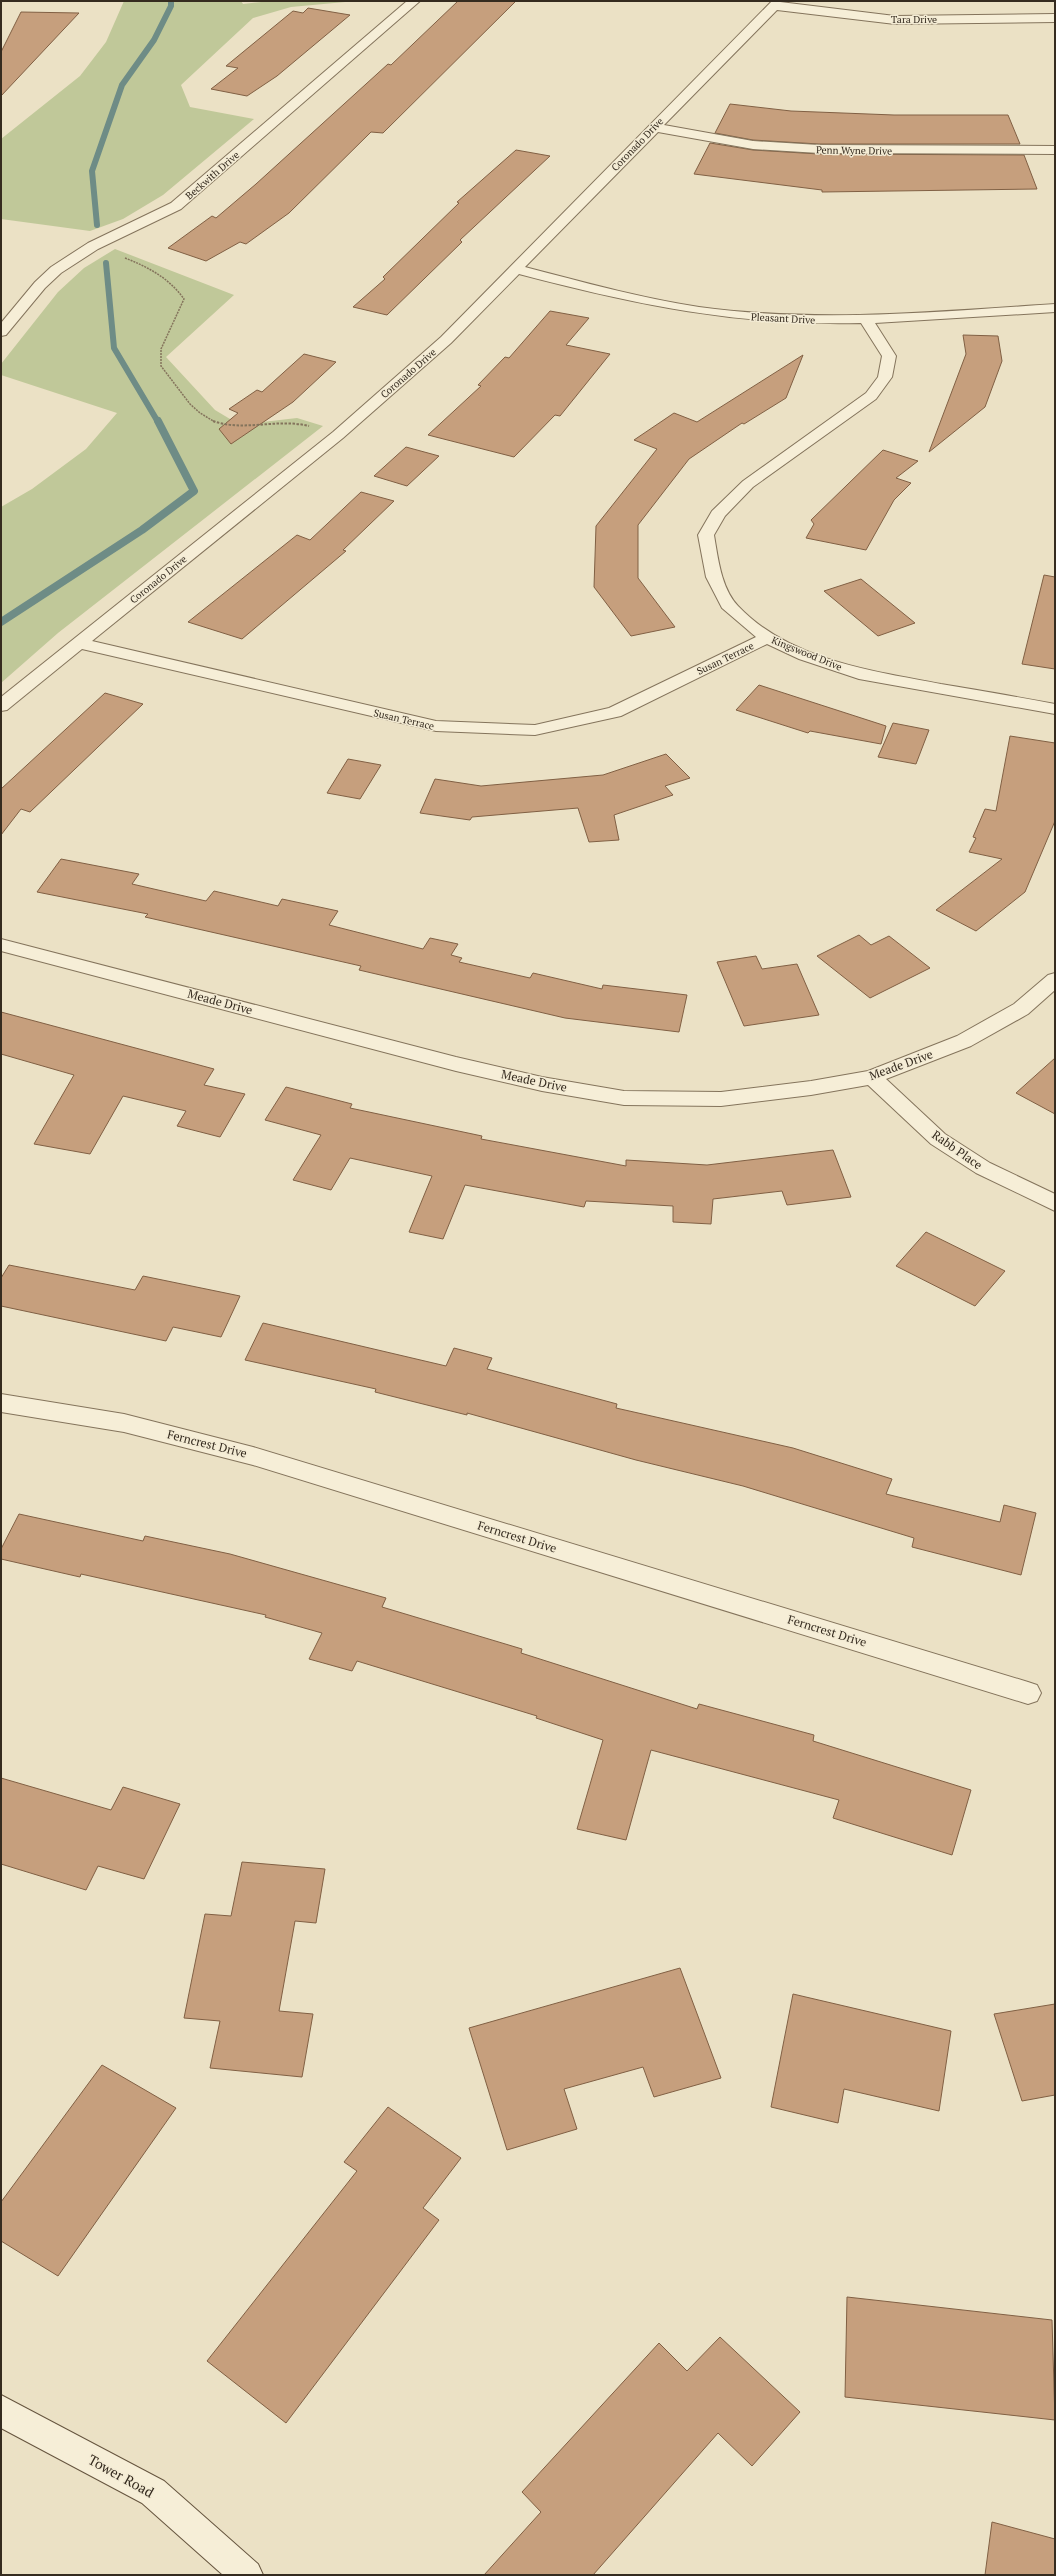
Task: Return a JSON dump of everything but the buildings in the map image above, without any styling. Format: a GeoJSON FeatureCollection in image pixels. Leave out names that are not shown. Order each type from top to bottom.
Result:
{"type":"FeatureCollection","features":[{"type":"Feature","properties":{"kind":"street","name":"Beckwith Drive"},"geometry":{"type":"LineString","coordinates":[[1,332],[40,285],[56,270],[93,246],[176,206],[414,1]]}},
{"type":"Feature","properties":{"kind":"street","name":"Tara Drive"},"geometry":{"type":"LineString","coordinates":[[776,3],[895,20],[1055,18]]}},
{"type":"Feature","properties":{"kind":"street","name":"Coronado Drive"},"geometry":{"type":"LineString","coordinates":[[1,706],[338,435],[446,340],[776,3]]}},
{"type":"Feature","properties":{"kind":"street","name":"Penn Wyne Drive"},"geometry":{"type":"LineString","coordinates":[[654,126],[753,145],[812,149],[928,151],[1055,150]]}},
{"type":"Feature","properties":{"kind":"street","name":"Pleasant Drive"},"geometry":{"type":"LineString","coordinates":[[516,269],[600,291],[673,306],[725,314],[791,319],[867,321],[1055,308]]}},
{"type":"Feature","properties":{"kind":"street","name":"Kingswood Drive"},"geometry":{"type":"LineString","coordinates":[[867,321],[889,356],[885,377],[871,396],[748,484],[718,514],[706,535],[714,577],[730,608],[767,638],[805,655],[859,674],[1055,709]]}},
{"type":"Feature","properties":{"kind":"street","name":"Susan Terrace"},"geometry":{"type":"LineString","coordinates":[[78,643],[436,726],[535,730],[615,712],[767,638]]}},
{"type":"Feature","properties":{"kind":"street","name":"Meade Drive"},"geometry":{"type":"LineString","coordinates":[[1,945],[464,1066],[542,1084],[624,1098],[721,1099],[812,1088],[872,1078],[964,1041],[1022,1009],[1055,979]]}},
{"type":"Feature","properties":{"kind":"street","name":"Rabb Place"},"geometry":{"type":"LineString","coordinates":[[872,1078],[938,1138],[983,1168],[1055,1203]]}},
{"type":"Feature","properties":{"kind":"street","name":"Ferncrest Drive"},"geometry":{"type":"LineString","coordinates":[[1,1403],[124,1423],[252,1456],[1028,1693]]}},
{"type":"Feature","properties":{"kind":"street","name":"Tower Road"},"geometry":{"type":"LineString","coordinates":[[1,2411],[153,2492],[248,2575]]}},
{"type":"Feature","properties":{"kind":"path"},"geometry":{"type":"LineString","coordinates":[[93,246],[139,263],[163,277],[178,290],[184,299],[181,311],[159,350],[159,359],[161,366],[202,416],[227,427],[296,423],[338,435]]}},
{"type":"Feature","properties":{"kind":"green space"},"geometry":{"type":"Polygon","coordinates":[[[124,1],[241,1],[243,4],[271,1],[356,1],[291,7],[253,18],[181,85],[190,107],[254,119],[163,195],[123,219],[90,231],[1,219],[1,139],[80,76],[106,42],[124,1]]]}},
{"type":"Feature","properties":{"kind":"green space"},"geometry":{"type":"Polygon","coordinates":[[[115,249],[234,295],[166,357],[215,410],[230,419],[253,423],[297,418],[323,426],[58,633],[1,683],[1,507],[32,489],[86,449],[117,413],[1,375],[1,364],[58,292],[84,268],[115,249]]]}},
{"type":"Feature","properties":{"kind":"waterway"},"geometry":{"type":"LineString","coordinates":[[97,225],[92,171],[122,85],[154,40],[171,6],[171,1]]}},
{"type":"Feature","properties":{"kind":"waterway"},"geometry":{"type":"LineString","coordinates":[[106,263],[114,348],[158,422]]}},
{"type":"Feature","properties":{"kind":"waterway"},"geometry":{"type":"LineString","coordinates":[[1,622],[142,530],[194,491],[158,421]]}}]}
